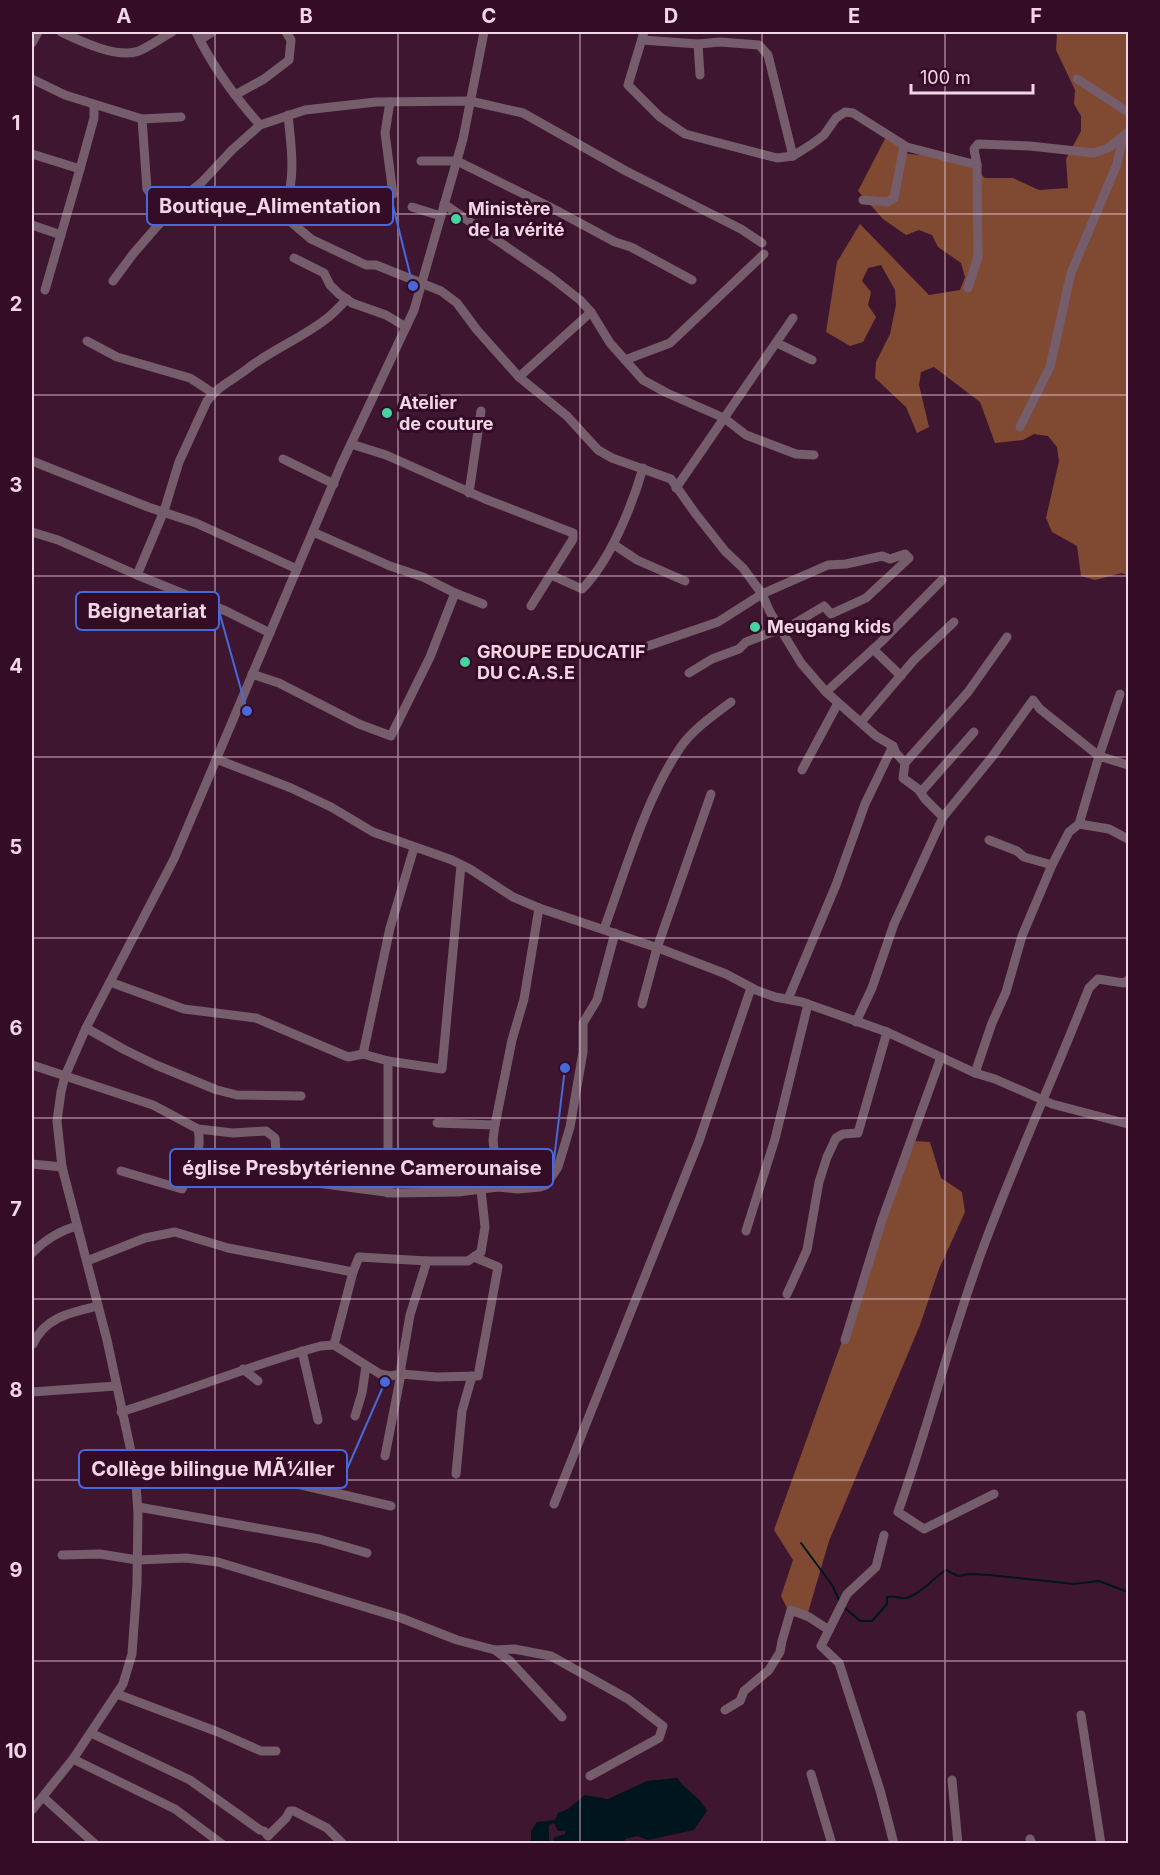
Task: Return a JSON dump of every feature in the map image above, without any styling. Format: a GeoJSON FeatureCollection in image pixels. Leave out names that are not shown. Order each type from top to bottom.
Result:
{"type":"FeatureCollection","features":[{"type":"Feature","properties":{"kind":"street"},"geometry":{"type":"LineString","coordinates":[[32,43],[36,32]]}},
{"type":"Feature","properties":{"kind":"street"},"geometry":{"type":"LineString","coordinates":[[61,32],[102,48],[130,53],[139,51],[172,32]]}},
{"type":"Feature","properties":{"kind":"street"},"geometry":{"type":"LineString","coordinates":[[212,32],[198,36],[235,95],[260,125]]}},
{"type":"Feature","properties":{"kind":"street"},"geometry":{"type":"LineString","coordinates":[[235,95],[264,79],[289,60],[291,40],[286,32]]}},
{"type":"Feature","properties":{"kind":"street"},"geometry":{"type":"LineString","coordinates":[[32,1810],[92,1733],[117,1694],[128,1671],[132,1654],[137,1584],[138,1507],[135,1470],[98,1306],[62,1167],[57,1120],[65,1076],[86,1028],[174,859],[351,444],[414,310],[457,161],[484,32]]}},
{"type":"Feature","properties":{"kind":"street"},"geometry":{"type":"LineString","coordinates":[[793,156],[768,55],[759,45],[720,42],[698,44],[643,36],[628,85],[660,117],[685,134],[715,144],[777,158],[793,156],[824,135],[836,118],[845,112],[853,113],[904,146],[977,165]]}},
{"type":"Feature","properties":{"kind":"street"},"geometry":{"type":"LineString","coordinates":[[698,44],[700,75]]}},
{"type":"Feature","properties":{"kind":"street"},"geometry":{"type":"LineString","coordinates":[[32,79],[65,95],[142,119],[181,117]]}},
{"type":"Feature","properties":{"kind":"street"},"geometry":{"type":"LineString","coordinates":[[1077,79],[1128,112]]}},
{"type":"Feature","properties":{"kind":"street"},"geometry":{"type":"LineString","coordinates":[[113,280],[178,201],[202,182],[238,144],[260,125],[288,115],[339,105],[390,102],[470,101],[523,113],[626,171],[741,229],[762,243]]}},
{"type":"Feature","properties":{"kind":"street"},"geometry":{"type":"LineString","coordinates":[[390,102],[385,133],[393,194]]}},
{"type":"Feature","properties":{"kind":"street"},"geometry":{"type":"LineString","coordinates":[[45,290],[80,169],[93,118],[94,105]]}},
{"type":"Feature","properties":{"kind":"street"},"geometry":{"type":"LineString","coordinates":[[286,204],[290,192],[292,170],[288,115]]}},
{"type":"Feature","properties":{"kind":"street"},"geometry":{"type":"LineString","coordinates":[[142,119],[147,189],[167,214]]}},
{"type":"Feature","properties":{"kind":"street"},"geometry":{"type":"LineString","coordinates":[[968,288],[978,257],[977,165],[974,149],[978,144],[1030,146],[1094,153],[1108,148],[1126,135]]}},
{"type":"Feature","properties":{"kind":"street"},"geometry":{"type":"LineString","coordinates":[[1020,427],[1050,367],[1071,273],[1117,164],[1126,135]]}},
{"type":"Feature","properties":{"kind":"street"},"geometry":{"type":"LineString","coordinates":[[863,200],[887,202],[894,198],[904,146]]}},
{"type":"Feature","properties":{"kind":"street"},"geometry":{"type":"LineString","coordinates":[[32,154],[80,169]]}},
{"type":"Feature","properties":{"kind":"street"},"geometry":{"type":"LineString","coordinates":[[421,161],[457,161],[615,242],[631,247],[692,280]]}},
{"type":"Feature","properties":{"kind":"street"},"geometry":{"type":"LineString","coordinates":[[290,192],[381,215]]}},
{"type":"Feature","properties":{"kind":"street"},"geometry":{"type":"LineString","coordinates":[[444,204],[552,278],[580,300],[591,312],[606,338],[644,380],[724,418],[746,435],[796,454],[814,455]]}},
{"type":"Feature","properties":{"kind":"street"},"geometry":{"type":"LineString","coordinates":[[411,207],[441,216]]}},
{"type":"Feature","properties":{"kind":"street"},"geometry":{"type":"LineString","coordinates":[[291,222],[311,239],[366,266],[376,265],[441,291],[457,303],[477,330],[519,376],[573,422],[598,450],[612,458],[671,478],[676,488],[762,594],[801,663],[838,703],[876,735],[893,746],[905,763]]}},
{"type":"Feature","properties":{"kind":"street"},"geometry":{"type":"LineString","coordinates":[[32,225],[62,235]]}},
{"type":"Feature","properties":{"kind":"street"},"geometry":{"type":"LineString","coordinates":[[625,360],[670,343],[764,254]]}},
{"type":"Feature","properties":{"kind":"street"},"geometry":{"type":"LineString","coordinates":[[294,258],[324,273],[334,290],[347,299],[386,315],[406,327]]}},
{"type":"Feature","properties":{"kind":"street"},"geometry":{"type":"LineString","coordinates":[[137,575],[164,511],[179,462],[207,401],[213,393],[256,361],[326,319],[347,299]]}},
{"type":"Feature","properties":{"kind":"street"},"geometry":{"type":"LineString","coordinates":[[519,376],[591,312]]}},
{"type":"Feature","properties":{"kind":"street"},"geometry":{"type":"LineString","coordinates":[[676,488],[793,318]]}},
{"type":"Feature","properties":{"kind":"street"},"geometry":{"type":"LineString","coordinates":[[87,342],[117,357],[190,378],[213,393]]}},
{"type":"Feature","properties":{"kind":"street"},"geometry":{"type":"LineString","coordinates":[[777,343],[812,360]]}},
{"type":"Feature","properties":{"kind":"street"},"geometry":{"type":"LineString","coordinates":[[469,493],[481,411]]}},
{"type":"Feature","properties":{"kind":"street"},"geometry":{"type":"LineString","coordinates":[[351,444],[411,465],[469,493],[573,534],[573,539],[531,606]]}},
{"type":"Feature","properties":{"kind":"street"},"geometry":{"type":"LineString","coordinates":[[283,459],[334,484]]}},
{"type":"Feature","properties":{"kind":"street"},"geometry":{"type":"LineString","coordinates":[[32,461],[227,536],[297,569]]}},
{"type":"Feature","properties":{"kind":"street"},"geometry":{"type":"LineString","coordinates":[[551,574],[582,589],[591,579],[613,544],[636,491],[643,468]]}},
{"type":"Feature","properties":{"kind":"street"},"geometry":{"type":"LineString","coordinates":[[32,532],[58,540],[226,611],[270,633]]}},
{"type":"Feature","properties":{"kind":"street"},"geometry":{"type":"LineString","coordinates":[[313,532],[483,604]]}},
{"type":"Feature","properties":{"kind":"street"},"geometry":{"type":"LineString","coordinates":[[613,544],[637,560],[685,582]]}},
{"type":"Feature","properties":{"kind":"street"},"geometry":{"type":"LineString","coordinates":[[642,648],[718,622],[762,594],[830,564],[846,564],[882,556],[890,559],[905,554],[909,558],[866,598],[831,614],[824,606],[783,631],[772,632],[746,642],[739,649],[712,659],[689,673]]}},
{"type":"Feature","properties":{"kind":"street"},"geometry":{"type":"LineString","coordinates":[[826,692],[942,580]]}},
{"type":"Feature","properties":{"kind":"street"},"geometry":{"type":"LineString","coordinates":[[252,674],[279,683],[359,724],[392,736],[430,657],[455,593]]}},
{"type":"Feature","properties":{"kind":"street"},"geometry":{"type":"LineString","coordinates":[[861,722],[914,660],[954,622]]}},
{"type":"Feature","properties":{"kind":"street"},"geometry":{"type":"LineString","coordinates":[[943,817],[921,792],[903,778],[905,763],[968,692],[1007,637]]}},
{"type":"Feature","properties":{"kind":"street"},"geometry":{"type":"LineString","coordinates":[[873,649],[901,676]]}},
{"type":"Feature","properties":{"kind":"street"},"geometry":{"type":"LineString","coordinates":[[975,1073],[992,1023],[1006,992],[1022,936],[1069,832],[1079,824],[1120,694]]}},
{"type":"Feature","properties":{"kind":"street"},"geometry":{"type":"LineString","coordinates":[[856,1022],[872,988],[894,924],[943,817],[992,757],[1032,700],[1099,756],[1128,765]]}},
{"type":"Feature","properties":{"kind":"street"},"geometry":{"type":"LineString","coordinates":[[604,929],[653,796],[680,747],[703,724],[731,702]]}},
{"type":"Feature","properties":{"kind":"street"},"geometry":{"type":"LineString","coordinates":[[802,770],[838,703]]}},
{"type":"Feature","properties":{"kind":"street"},"geometry":{"type":"LineString","coordinates":[[921,792],[974,732]]}},
{"type":"Feature","properties":{"kind":"street"},"geometry":{"type":"LineString","coordinates":[[788,999],[836,885],[865,804],[893,746]]}},
{"type":"Feature","properties":{"kind":"street"},"geometry":{"type":"LineString","coordinates":[[216,759],[291,788],[331,807],[374,832],[470,868],[513,897],[539,908],[604,929],[726,974],[751,988],[808,1004],[887,1032],[975,1073],[995,1079],[1042,1100],[1128,1124]]}},
{"type":"Feature","properties":{"kind":"street"},"geometry":{"type":"LineString","coordinates":[[642,1004],[657,948],[711,794]]}},
{"type":"Feature","properties":{"kind":"street"},"geometry":{"type":"LineString","coordinates":[[1079,824],[1109,829],[1128,840]]}},
{"type":"Feature","properties":{"kind":"street"},"geometry":{"type":"LineString","coordinates":[[988,840],[1017,851],[1024,857],[1053,865]]}},
{"type":"Feature","properties":{"kind":"street"},"geometry":{"type":"LineString","coordinates":[[363,1054],[390,928],[414,848]]}},
{"type":"Feature","properties":{"kind":"street"},"geometry":{"type":"LineString","coordinates":[[110,982],[184,1009],[256,1018],[348,1057],[363,1054],[388,1061],[442,1069],[461,865]]}},
{"type":"Feature","properties":{"kind":"street"},"geometry":{"type":"LineString","coordinates":[[498,1186],[493,1140],[495,1125],[512,1040],[524,999],[539,908]]}},
{"type":"Feature","properties":{"kind":"street"},"geometry":{"type":"LineString","coordinates":[[32,1065],[153,1106],[198,1129],[233,1133],[266,1131],[275,1138],[277,1166],[281,1175],[294,1180],[388,1193],[481,1190],[498,1186],[518,1189],[540,1187],[551,1180],[558,1167],[570,1127],[583,1052],[583,1023],[597,1000],[615,933]]}},
{"type":"Feature","properties":{"kind":"street"},"geometry":{"type":"LineString","coordinates":[[994,1494],[924,1529],[898,1512],[934,1406],[965,1298],[986,1239],[1089,988],[1098,979],[1124,983],[1128,980]]}},
{"type":"Feature","properties":{"kind":"street"},"geometry":{"type":"LineString","coordinates":[[554,1504],[699,1141],[751,988]]}},
{"type":"Feature","properties":{"kind":"street"},"geometry":{"type":"LineString","coordinates":[[746,1231],[775,1139],[808,1004]]}},
{"type":"Feature","properties":{"kind":"street"},"geometry":{"type":"LineString","coordinates":[[86,1028],[156,1065],[217,1090],[237,1095],[301,1096]]}},
{"type":"Feature","properties":{"kind":"street"},"geometry":{"type":"LineString","coordinates":[[788,1294],[807,1250],[819,1182],[827,1157],[836,1138],[843,1134],[858,1132],[887,1032]]}},
{"type":"Feature","properties":{"kind":"street"},"geometry":{"type":"LineString","coordinates":[[845,1340],[882,1220],[941,1057]]}},
{"type":"Feature","properties":{"kind":"street"},"geometry":{"type":"LineString","coordinates":[[388,1061],[388,1193]]}},
{"type":"Feature","properties":{"kind":"street"},"geometry":{"type":"LineString","coordinates":[[436,1123],[495,1125]]}},
{"type":"Feature","properties":{"kind":"street"},"geometry":{"type":"LineString","coordinates":[[121,1172],[182,1189],[199,1154],[198,1129]]}},
{"type":"Feature","properties":{"kind":"street"},"geometry":{"type":"LineString","coordinates":[[32,1164],[62,1167]]}},
{"type":"Feature","properties":{"kind":"street"},"geometry":{"type":"LineString","coordinates":[[334,1346],[353,1272],[360,1257],[427,1262],[468,1261],[481,1252],[485,1227],[481,1190]]}},
{"type":"Feature","properties":{"kind":"street"},"geometry":{"type":"LineString","coordinates":[[32,1253],[43,1242],[61,1231],[77,1226]]}},
{"type":"Feature","properties":{"kind":"street"},"geometry":{"type":"LineString","coordinates":[[87,1261],[145,1238],[175,1232],[228,1248],[353,1272]]}},
{"type":"Feature","properties":{"kind":"street"},"geometry":{"type":"LineString","coordinates":[[121,1412],[192,1390],[243,1369],[321,1346],[334,1346],[380,1374],[390,1376],[401,1374],[437,1377],[478,1376],[498,1267],[474,1257]]}},
{"type":"Feature","properties":{"kind":"street"},"geometry":{"type":"LineString","coordinates":[[386,1456],[410,1315],[427,1262]]}},
{"type":"Feature","properties":{"kind":"street"},"geometry":{"type":"LineString","coordinates":[[33,1344],[47,1324],[63,1315],[98,1306]]}},
{"type":"Feature","properties":{"kind":"street"},"geometry":{"type":"LineString","coordinates":[[302,1352],[318,1420]]}},
{"type":"Feature","properties":{"kind":"street"},"geometry":{"type":"LineString","coordinates":[[355,1416],[362,1393],[366,1366]]}},
{"type":"Feature","properties":{"kind":"street"},"geometry":{"type":"LineString","coordinates":[[243,1369],[258,1381]]}},
{"type":"Feature","properties":{"kind":"street"},"geometry":{"type":"LineString","coordinates":[[456,1474],[462,1411],[472,1376]]}},
{"type":"Feature","properties":{"kind":"street"},"geometry":{"type":"LineString","coordinates":[[32,1392],[116,1386]]}},
{"type":"Feature","properties":{"kind":"street"},"geometry":{"type":"LineString","coordinates":[[135,1470],[280,1480],[391,1506]]}},
{"type":"Feature","properties":{"kind":"street"},"geometry":{"type":"LineString","coordinates":[[138,1507],[319,1539],[367,1553]]}},
{"type":"Feature","properties":{"kind":"street"},"geometry":{"type":"LineString","coordinates":[[884,1535],[876,1567],[847,1594],[821,1646],[839,1663],[880,1790],[894,1844]]}},
{"type":"Feature","properties":{"kind":"street"},"geometry":{"type":"LineString","coordinates":[[62,1555],[100,1554],[137,1560],[186,1558],[218,1562],[401,1618],[457,1640],[495,1650],[514,1649],[551,1656],[628,1699],[663,1726],[659,1738],[590,1776]]}},
{"type":"Feature","properties":{"kind":"street"},"geometry":{"type":"LineString","coordinates":[[725,1710],[740,1701],[744,1691],[769,1670],[775,1661],[780,1652],[791,1610],[829,1630]]}},
{"type":"Feature","properties":{"kind":"street"},"geometry":{"type":"LineString","coordinates":[[495,1650],[510,1661],[562,1717]]}},
{"type":"Feature","properties":{"kind":"street"},"geometry":{"type":"LineString","coordinates":[[117,1694],[218,1732],[261,1751],[276,1751]]}},
{"type":"Feature","properties":{"kind":"street"},"geometry":{"type":"LineString","coordinates":[[1081,1715],[1101,1844]]}},
{"type":"Feature","properties":{"kind":"street"},"geometry":{"type":"LineString","coordinates":[[92,1733],[190,1780],[268,1836],[290,1811],[294,1811],[327,1828],[343,1844]]}},
{"type":"Feature","properties":{"kind":"street"},"geometry":{"type":"LineString","coordinates":[[73,1759],[175,1809],[222,1844]]}},
{"type":"Feature","properties":{"kind":"street"},"geometry":{"type":"LineString","coordinates":[[811,1774],[832,1844]]}},
{"type":"Feature","properties":{"kind":"street"},"geometry":{"type":"LineString","coordinates":[[952,1780],[958,1844]]}},
{"type":"Feature","properties":{"kind":"street"},"geometry":{"type":"LineString","coordinates":[[43,1797],[95,1844]]}},
{"type":"Feature","properties":{"kind":"shaded area"},"geometry":{"type":"Polygon","coordinates":[[[1054,32],[1128,32],[1128,576],[1122,573],[1095,580],[1081,576],[1077,546],[1052,532],[1046,518],[1059,461],[1057,447],[1048,436],[1034,434],[1023,440],[995,443],[980,402],[934,367],[921,372],[919,385],[929,427],[917,433],[906,407],[875,378],[876,362],[890,334],[896,305],[895,290],[881,265],[868,268],[862,281],[871,292],[868,305],[876,317],[863,342],[850,346],[826,332],[837,262],[860,224],[929,295],[960,290],[965,277],[961,263],[938,247],[932,235],[919,230],[906,235],[883,219],[858,191],[889,131],[908,154],[964,158],[985,178],[1013,178],[1039,190],[1068,188],[1066,159],[1081,131],[1081,116],[1074,104],[1075,90],[1056,50],[1057,35],[1054,32]]]}},
{"type":"Feature","properties":{"kind":"shaded area"},"geometry":{"type":"Polygon","coordinates":[[[914,1141],[930,1142],[941,1178],[962,1192],[965,1212],[939,1269],[920,1325],[829,1541],[807,1616],[787,1608],[781,1596],[793,1560],[774,1530],[914,1141]]]}},
{"type":"Feature","properties":{"kind":"water"},"geometry":{"type":"Polygon","coordinates":[[[677,1778],[701,1801],[707,1811],[694,1830],[648,1840],[637,1836],[625,1839],[624,1843],[552,1843],[555,1837],[565,1834],[565,1831],[558,1831],[554,1823],[549,1825],[549,1843],[531,1841],[531,1831],[537,1822],[555,1820],[558,1813],[568,1809],[585,1795],[608,1799],[647,1781],[677,1778]]]}},
{"type":"Feature","properties":{"kind":"waterway"},"geometry":{"type":"LineString","coordinates":[[801,1543],[832,1585],[839,1600]]}},
{"type":"Feature","properties":{"kind":"waterway"},"geometry":{"type":"LineString","coordinates":[[844,1607],[860,1621],[872,1621],[887,1604],[887,1597],[911,1596],[946,1570],[958,1576],[989,1575],[1074,1584],[1099,1581],[1128,1592]]}},
{"type":"Feature","properties":{"kind":"place","name":"Ministère de la vérité"},"geometry":{"type":"Point","coordinates":[456,219]}},
{"type":"Feature","properties":{"kind":"place","name":"Boutique_Alimentation"},"geometry":{"type":"Point","coordinates":[413,286]}},
{"type":"Feature","properties":{"kind":"place","name":"Atelier de couture"},"geometry":{"type":"Point","coordinates":[387,413]}},
{"type":"Feature","properties":{"kind":"place","name":"Meugang kids"},"geometry":{"type":"Point","coordinates":[755,627]}},
{"type":"Feature","properties":{"kind":"place","name":"GROUPE EDUCATIF DU C.A.S.E"},"geometry":{"type":"Point","coordinates":[465,662]}},
{"type":"Feature","properties":{"kind":"place","name":"Beignetariat"},"geometry":{"type":"Point","coordinates":[247,711]}},
{"type":"Feature","properties":{"kind":"place","name":"église Presbytérienne Camerounaise"},"geometry":{"type":"Point","coordinates":[565,1068]}},
{"type":"Feature","properties":{"kind":"place","name":"Collège bilingue MÃ¼ller"},"geometry":{"type":"Point","coordinates":[385,1382]}}]}
